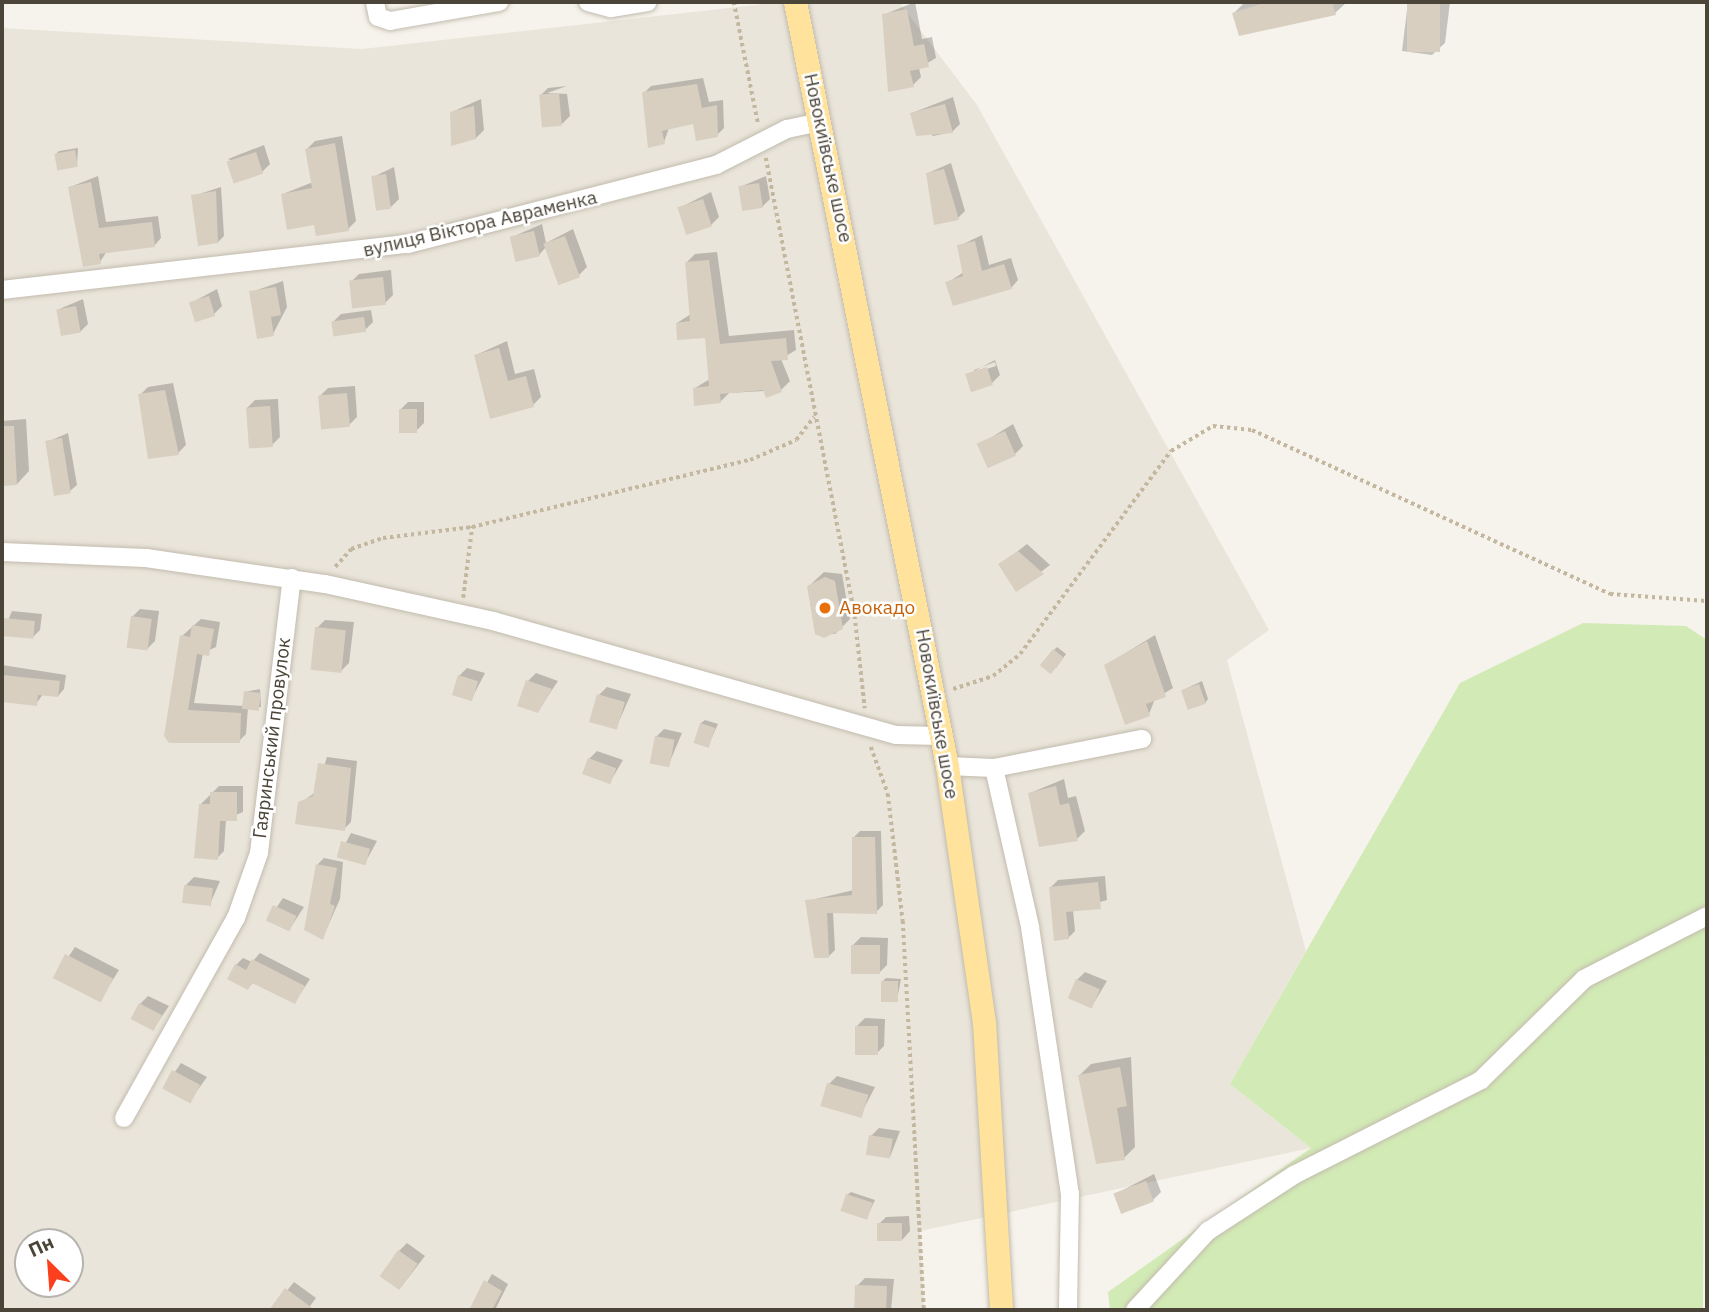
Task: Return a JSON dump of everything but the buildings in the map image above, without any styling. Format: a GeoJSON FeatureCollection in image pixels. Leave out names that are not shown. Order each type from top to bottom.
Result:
{"type":"FeatureCollection","features":[{"type":"Feature","properties":{"kind":"main road","name":"Новокиївське шосе"},"geometry":{"type":"LineString","coordinates":[[796,2],[947,766],[984,1022],[1001,1310]]}},
{"type":"Feature","properties":{"kind":"street"},"geometry":{"type":"LineString","coordinates":[[375,2],[378,17],[390,21],[499,2]]}},
{"type":"Feature","properties":{"kind":"street"},"geometry":{"type":"LineString","coordinates":[[588,2],[611,8],[648,2]]}},
{"type":"Feature","properties":{"kind":"street","name":"вулиця Віктора Авраменка"},"geometry":{"type":"LineString","coordinates":[[2,290],[382,249],[683,174],[821,122]]}},
{"type":"Feature","properties":{"kind":"street"},"geometry":{"type":"LineString","coordinates":[[2,552],[146,558],[325,584],[463,614],[868,727],[942,736]]}},
{"type":"Feature","properties":{"kind":"street","name":"Гаяринський провулок"},"geometry":{"type":"LineString","coordinates":[[124,1118],[236,918],[259,853],[292,578]]}},
{"type":"Feature","properties":{"kind":"street"},"geometry":{"type":"LineString","coordinates":[[947,766],[994,768],[1142,739]]}},
{"type":"Feature","properties":{"kind":"street"},"geometry":{"type":"LineString","coordinates":[[994,768],[1030,927],[1070,1194],[1068,1310]]}},
{"type":"Feature","properties":{"kind":"street"},"geometry":{"type":"LineString","coordinates":[[1135,1310],[1170,1265],[1217,1225],[1294,1175],[1481,1080],[1584,979],[1707,916]]}},
{"type":"Feature","properties":{"kind":"path"},"geometry":{"type":"LineString","coordinates":[[734,2],[854,609],[868,727],[888,794],[897,855],[924,1310]]}},
{"type":"Feature","properties":{"kind":"path"},"geometry":{"type":"LineString","coordinates":[[325,584],[342,558],[365,543],[472,527],[750,460],[796,440],[815,416]]}},
{"type":"Feature","properties":{"kind":"path"},"geometry":{"type":"LineString","coordinates":[[934,694],[981,681],[1020,654],[1171,451],[1213,426],[1252,430],[1610,594],[1707,601]]}},
{"type":"Feature","properties":{"kind":"path"},"geometry":{"type":"LineString","coordinates":[[463,614],[472,527]]}},
{"type":"Feature","properties":{"kind":"shaded area"},"geometry":{"type":"Polygon","coordinates":[[[782,2],[899,2],[977,105],[1269,630],[1227,660],[1306,951],[1230,1084],[1311,1148],[920,1231],[924,1310],[2,1310],[2,28],[362,49],[782,2]]]}},
{"type":"Feature","properties":{"kind":"green space"},"geometry":{"type":"Polygon","coordinates":[[[1583,623],[1686,626],[1707,640],[1703,1310],[1110,1310],[1108,1292],[1311,1148],[1230,1084],[1460,683],[1583,623]]]}},
{"type":"Feature","properties":{"kind":"place","name":"Авокадо"},"geometry":{"type":"Point","coordinates":[825,608]}}]}
